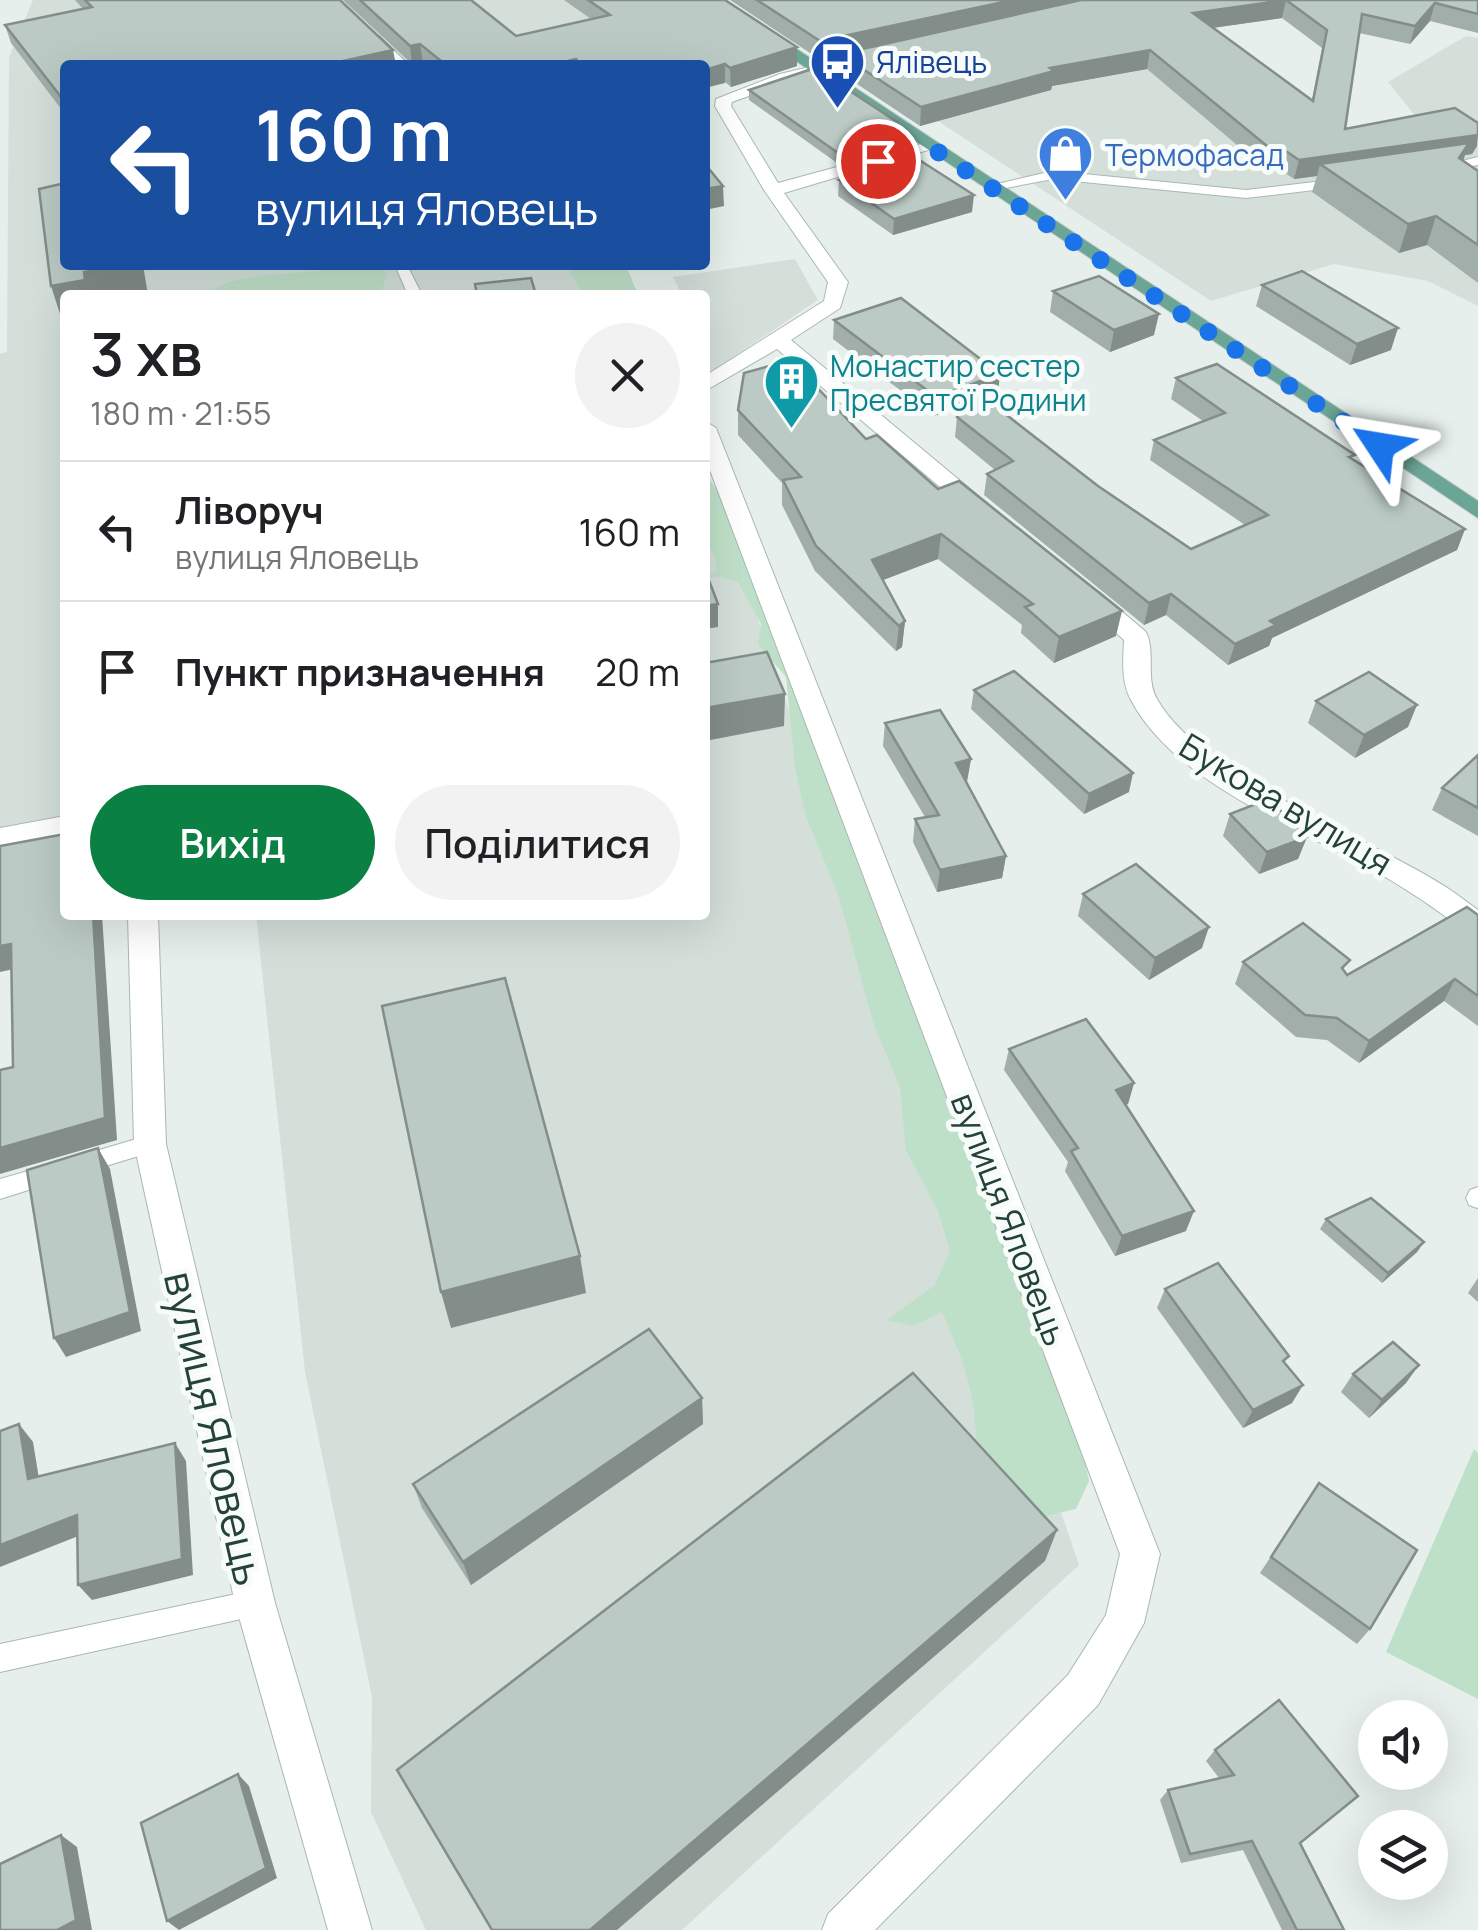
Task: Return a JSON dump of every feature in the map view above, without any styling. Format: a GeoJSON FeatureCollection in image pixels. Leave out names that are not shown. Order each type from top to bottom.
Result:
{"type":"FeatureCollection","features":[{"type":"Feature","properties":{"kind":"main road"},"geometry":{"type":"LineString","coordinates":[[712,0],[1478,511]]}},
{"type":"Feature","properties":{"kind":"street"},"geometry":{"type":"LineString","coordinates":[[710,382],[833,304],[838,282],[773,190],[722,106],[724,99],[816,70],[900,50]]}},
{"type":"Feature","properties":{"kind":"street"},"geometry":{"type":"LineString","coordinates":[[773,190],[929,146]]}},
{"type":"Feature","properties":{"kind":"street"},"geometry":{"type":"LineString","coordinates":[[780,340],[994,520]]}},
{"type":"Feature","properties":{"kind":"street","name":"вулиця Яловець"},"geometry":{"type":"LineString","coordinates":[[710,441],[1140,1554],[1124,1623],[1083,1690],[844,1930]]}},
{"type":"Feature","properties":{"kind":"street","name":"Букова вулиця"},"geometry":{"type":"LineString","coordinates":[[1068,578],[1137,638],[1135,676],[1143,701],[1158,723],[1187,750],[1327,836],[1401,872],[1478,926]]}},
{"type":"Feature","properties":{"kind":"street"},"geometry":{"type":"LineString","coordinates":[[0,838],[60,827]]}},
{"type":"Feature","properties":{"kind":"street","name":"вулиця Яловець"},"geometry":{"type":"LineString","coordinates":[[143,920],[150,1144],[255,1603],[350,1930]]}},
{"type":"Feature","properties":{"kind":"lane"},"geometry":{"type":"LineString","coordinates":[[362,26],[399,60]]}},
{"type":"Feature","properties":{"kind":"lane"},"geometry":{"type":"LineString","coordinates":[[1422,170],[1478,161]]}},
{"type":"Feature","properties":{"kind":"lane"},"geometry":{"type":"LineString","coordinates":[[990,187],[1053,175],[1246,194],[1348,181]]}},
{"type":"Feature","properties":{"kind":"lane"},"geometry":{"type":"LineString","coordinates":[[0,1189],[150,1144]]}},
{"type":"Feature","properties":{"kind":"lane"},"geometry":{"type":"LineString","coordinates":[[0,1658],[255,1603]]}},
{"type":"Feature","properties":{"kind":"shaded area"},"geometry":{"type":"Polygon","coordinates":[[[33,0],[683,0],[703,60],[60,60],[60,270],[608,270],[619,290],[60,290],[60,818],[0,828],[0,354],[7,352],[9,57],[33,0]]]}},
{"type":"Feature","properties":{"kind":"shaded area"},"geometry":{"type":"Polygon","coordinates":[[[1466,36],[1478,38],[1478,306],[1428,281],[1334,264],[1211,301],[862,71],[1179,63],[1273,139],[1421,123],[1388,82],[1466,36]]]}},
{"type":"Feature","properties":{"kind":"shaded area"},"geometry":{"type":"Polygon","coordinates":[[[795,259],[818,300],[710,373],[710,290],[680,290],[673,277],[795,259]]]}},
{"type":"Feature","properties":{"kind":"shaded area"},"geometry":{"type":"Polygon","coordinates":[[[710,478],[1079,1565],[682,1930],[426,1930],[371,1812],[372,1697],[305,1372],[257,920],[710,920],[710,478]]]}},
{"type":"Feature","properties":{"kind":"green space"},"geometry":{"type":"Polygon","coordinates":[[[570,270],[628,270],[636,290],[580,290],[570,270]]]}},
{"type":"Feature","properties":{"kind":"green space"},"geometry":{"type":"Polygon","coordinates":[[[309,272],[387,273],[382,290],[214,290],[252,277],[309,272]]]}},
{"type":"Feature","properties":{"kind":"green space"},"geometry":{"type":"Polygon","coordinates":[[[710,481],[736,516],[1082,1446],[1089,1481],[1076,1509],[1045,1516],[1004,1488],[975,1449],[968,1379],[942,1312],[913,1326],[887,1320],[935,1285],[950,1251],[938,1211],[906,1150],[900,1088],[873,1022],[839,897],[805,814],[795,767],[786,677],[758,644],[761,624],[738,582],[717,576],[710,578],[710,574],[717,572],[710,548],[710,481]]]}},
{"type":"Feature","properties":{"kind":"green space"},"geometry":{"type":"Polygon","coordinates":[[[1474,1449],[1478,1453],[1478,1699],[1386,1652],[1474,1449]]]}},
{"type":"Feature","properties":{"kind":"building"},"geometry":{"type":"Polygon","coordinates":[[[85,0],[340,0],[393,50],[348,60],[60,60],[60,96],[5,25],[92,7],[85,0]]]}},
{"type":"Feature","properties":{"kind":"building"},"geometry":{"type":"Polygon","coordinates":[[[360,0],[471,0],[516,36],[610,15],[588,0],[725,0],[797,47],[730,68],[725,64],[710,68],[710,60],[440,60],[420,44],[410,46],[360,0]]]}},
{"type":"Feature","properties":{"kind":"building"},"geometry":{"type":"Polygon","coordinates":[[[757,0],[1013,0],[820,41],[757,0]]]}},
{"type":"Feature","properties":{"kind":"building"},"geometry":{"type":"Polygon","coordinates":[[[1081,0],[1286,0],[1478,0],[1478,14],[1435,3],[1415,26],[1362,14],[1345,129],[1455,108],[1478,123],[1478,135],[1299,160],[1277,145],[1267,146],[1150,50],[1050,68],[1054,71],[921,107],[840,54],[1081,0]],[[1286,0],[1193,13],[1313,101],[1327,30],[1286,0]]]}},
{"type":"Feature","properties":{"kind":"building"},"geometry":{"type":"Polygon","coordinates":[[[815,68],[897,122],[866,131],[882,141],[838,153],[749,90],[815,68]]]}},
{"type":"Feature","properties":{"kind":"building"},"geometry":{"type":"Polygon","coordinates":[[[1469,143],[1459,158],[1478,171],[1478,245],[1436,216],[1408,224],[1320,164],[1469,143]]]}},
{"type":"Feature","properties":{"kind":"building"},"geometry":{"type":"Polygon","coordinates":[[[899,147],[974,195],[894,219],[839,180],[871,170],[856,160],[899,147]]]}},
{"type":"Feature","properties":{"kind":"building"},"geometry":{"type":"Polygon","coordinates":[[[710,170],[723,186],[710,188],[710,170]]]}},
{"type":"Feature","properties":{"kind":"building"},"geometry":{"type":"Polygon","coordinates":[[[60,184],[60,270],[98,270],[84,272],[85,280],[51,286],[39,189],[60,184]]]}},
{"type":"Feature","properties":{"kind":"building"},"geometry":{"type":"Polygon","coordinates":[[[1302,271],[1398,328],[1357,344],[1262,285],[1302,271]]]}},
{"type":"Feature","properties":{"kind":"building"},"geometry":{"type":"Polygon","coordinates":[[[1099,276],[1159,314],[1114,330],[1053,291],[1099,276]]]}},
{"type":"Feature","properties":{"kind":"building"},"geometry":{"type":"Polygon","coordinates":[[[531,278],[535,290],[476,290],[475,284],[531,278]]]}},
{"type":"Feature","properties":{"kind":"building"},"geometry":{"type":"Polygon","coordinates":[[[901,298],[1000,374],[936,397],[834,320],[901,298]]]}},
{"type":"Feature","properties":{"kind":"building"},"geometry":{"type":"Polygon","coordinates":[[[791,360],[866,439],[877,435],[938,489],[959,481],[1122,611],[1059,637],[1025,607],[1033,604],[941,534],[872,560],[905,621],[899,626],[816,546],[783,480],[801,477],[738,410],[744,373],[791,360]]]}},
{"type":"Feature","properties":{"kind":"building"},"geometry":{"type":"Polygon","coordinates":[[[1217,364],[1355,455],[1349,457],[1465,529],[1270,621],[1276,625],[1235,644],[1171,594],[1149,603],[987,474],[1013,461],[957,417],[977,392],[1098,486],[1191,549],[1268,515],[1154,440],[1225,413],[1176,378],[1217,364]]]}},
{"type":"Feature","properties":{"kind":"building"},"geometry":{"type":"Polygon","coordinates":[[[710,583],[718,604],[710,605],[710,583]]]}},
{"type":"Feature","properties":{"kind":"building"},"geometry":{"type":"Polygon","coordinates":[[[767,652],[785,694],[710,707],[710,662],[767,652]]]}},
{"type":"Feature","properties":{"kind":"building"},"geometry":{"type":"Polygon","coordinates":[[[1014,671],[1133,773],[1089,794],[974,690],[1014,671]]]}},
{"type":"Feature","properties":{"kind":"building"},"geometry":{"type":"Polygon","coordinates":[[[1369,672],[1417,705],[1364,735],[1316,701],[1369,672]]]}},
{"type":"Feature","properties":{"kind":"building"},"geometry":{"type":"Polygon","coordinates":[[[940,710],[971,759],[956,763],[1006,856],[940,870],[915,819],[939,815],[885,723],[940,710]]]}},
{"type":"Feature","properties":{"kind":"building"},"geometry":{"type":"Polygon","coordinates":[[[1478,755],[1478,808],[1442,788],[1478,755]]]}},
{"type":"Feature","properties":{"kind":"building"},"geometry":{"type":"Polygon","coordinates":[[[1269,799],[1307,837],[1267,852],[1230,814],[1269,799]]]}},
{"type":"Feature","properties":{"kind":"building"},"geometry":{"type":"Polygon","coordinates":[[[60,835],[60,920],[93,920],[105,1118],[0,1148],[0,1070],[13,1067],[11,944],[0,946],[0,846],[60,835]]]}},
{"type":"Feature","properties":{"kind":"building"},"geometry":{"type":"Polygon","coordinates":[[[1136,864],[1209,927],[1155,958],[1083,894],[1136,864]]]}},
{"type":"Feature","properties":{"kind":"building"},"geometry":{"type":"Polygon","coordinates":[[[1467,907],[1478,915],[1478,996],[1455,979],[1369,1041],[1337,1018],[1305,1015],[1243,962],[1303,923],[1350,960],[1342,968],[1347,975],[1467,907]]]}},
{"type":"Feature","properties":{"kind":"building"},"geometry":{"type":"Polygon","coordinates":[[[505,978],[580,1256],[441,1292],[382,1006],[505,978]]]}},
{"type":"Feature","properties":{"kind":"building"},"geometry":{"type":"Polygon","coordinates":[[[1086,1019],[1134,1083],[1116,1090],[1194,1211],[1122,1236],[1071,1151],[1078,1148],[1009,1049],[1086,1019]]]}},
{"type":"Feature","properties":{"kind":"building"},"geometry":{"type":"Polygon","coordinates":[[[98,1148],[130,1312],[54,1338],[27,1170],[98,1148]]]}},
{"type":"Feature","properties":{"kind":"building"},"geometry":{"type":"Polygon","coordinates":[[[1371,1198],[1424,1242],[1388,1273],[1326,1219],[1371,1198]]]}},
{"type":"Feature","properties":{"kind":"building"},"geometry":{"type":"Polygon","coordinates":[[[1218,1263],[1289,1356],[1283,1361],[1303,1385],[1253,1410],[1165,1289],[1218,1263]]]}},
{"type":"Feature","properties":{"kind":"building"},"geometry":{"type":"Polygon","coordinates":[[[649,1329],[702,1398],[463,1562],[413,1484],[649,1329]]]}},
{"type":"Feature","properties":{"kind":"building"},"geometry":{"type":"Polygon","coordinates":[[[1393,1342],[1419,1365],[1382,1400],[1353,1374],[1393,1342]]]}},
{"type":"Feature","properties":{"kind":"building"},"geometry":{"type":"Polygon","coordinates":[[[913,1373],[1057,1530],[590,1930],[492,1930],[397,1770],[913,1373]]]}},
{"type":"Feature","properties":{"kind":"building"},"geometry":{"type":"Polygon","coordinates":[[[19,1424],[28,1479],[175,1443],[182,1559],[78,1585],[77,1515],[0,1545],[0,1431],[19,1424]]]}},
{"type":"Feature","properties":{"kind":"building"},"geometry":{"type":"Polygon","coordinates":[[[1319,1483],[1417,1550],[1370,1629],[1271,1557],[1319,1483]]]}},
{"type":"Feature","properties":{"kind":"building"},"geometry":{"type":"Polygon","coordinates":[[[1279,1700],[1358,1796],[1300,1843],[1344,1930],[1297,1930],[1252,1841],[1190,1854],[1168,1790],[1234,1775],[1215,1750],[1279,1700]]]}},
{"type":"Feature","properties":{"kind":"building"},"geometry":{"type":"Polygon","coordinates":[[[238,1774],[266,1868],[167,1921],[141,1823],[238,1774]]]}},
{"type":"Feature","properties":{"kind":"building"},"geometry":{"type":"Polygon","coordinates":[[[61,1835],[76,1920],[57,1930],[0,1930],[0,1864],[61,1835]]]}},
{"type":"Feature","properties":{"kind":"place","name":"Ялівець"},"geometry":{"type":"Point","coordinates":[837,110]}},
{"type":"Feature","properties":{"kind":"place","name":"Термофасад"},"geometry":{"type":"Point","coordinates":[1066,203]}},
{"type":"Feature","properties":{"kind":"place","name":"Монастир сестер Пресвятої Родини"},"geometry":{"type":"Point","coordinates":[791,431]}},
{"type":"Feature","properties":{"kind":"route"},"geometry":{"type":"LineString","coordinates":[[878,161],[929,146],[1380,446]]}}]}
